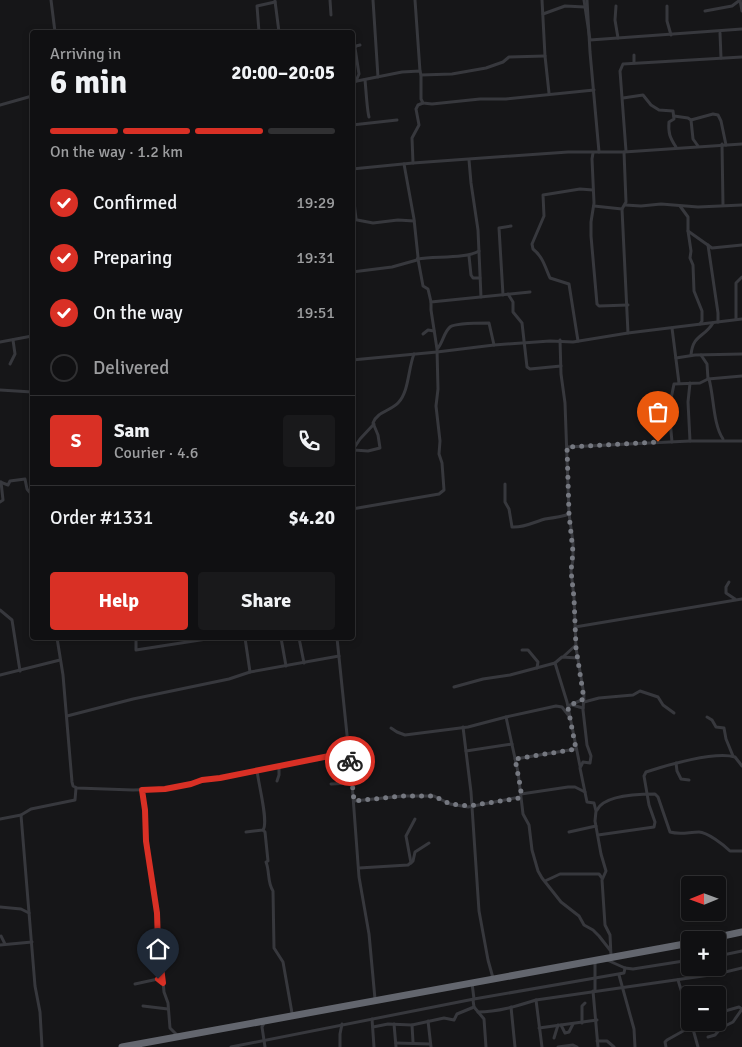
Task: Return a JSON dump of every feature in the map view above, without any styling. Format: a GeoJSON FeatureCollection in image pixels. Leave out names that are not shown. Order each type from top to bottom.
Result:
{"type":"FeatureCollection","features":[{"type":"Feature","properties":{"kind":"highway"},"geometry":{"type":"LineString","coordinates":[[726,935],[742,932]]}},
{"type":"Feature","properties":{"kind":"highway"},"geometry":{"type":"LineString","coordinates":[[122,1047],[595,960],[609,955],[681,943]]}},
{"type":"Feature","properties":{"kind":"street"},"geometry":{"type":"LineString","coordinates":[[50,0],[55,30]]}},
{"type":"Feature","properties":{"kind":"street"},"geometry":{"type":"LineString","coordinates":[[330,0],[331,16]]}},
{"type":"Feature","properties":{"kind":"street"},"geometry":{"type":"LineString","coordinates":[[373,0],[378,78]]}},
{"type":"Feature","properties":{"kind":"street"},"geometry":{"type":"LineString","coordinates":[[416,0],[421,96],[423,103]]}},
{"type":"Feature","properties":{"kind":"street"},"geometry":{"type":"LineString","coordinates":[[542,0],[548,93]]}},
{"type":"Feature","properties":{"kind":"street"},"geometry":{"type":"LineString","coordinates":[[586,0],[599,152]]}},
{"type":"Feature","properties":{"kind":"street"},"geometry":{"type":"LineString","coordinates":[[705,11],[732,6],[740,0],[742,11]]}},
{"type":"Feature","properties":{"kind":"street"},"geometry":{"type":"LineString","coordinates":[[259,30],[257,6],[275,1],[279,30]]}},
{"type":"Feature","properties":{"kind":"street"},"geometry":{"type":"LineString","coordinates":[[543,14],[565,6],[586,6]]}},
{"type":"Feature","properties":{"kind":"street"},"geometry":{"type":"LineString","coordinates":[[616,6],[615,20],[618,38]]}},
{"type":"Feature","properties":{"kind":"street"},"geometry":{"type":"LineString","coordinates":[[667,6],[671,34]]}},
{"type":"Feature","properties":{"kind":"street"},"geometry":{"type":"LineString","coordinates":[[590,40],[742,29]]}},
{"type":"Feature","properties":{"kind":"street"},"geometry":{"type":"LineString","coordinates":[[720,33],[722,58]]}},
{"type":"Feature","properties":{"kind":"street"},"geometry":{"type":"LineString","coordinates":[[355,79],[358,74],[355,48],[360,45]]}},
{"type":"Feature","properties":{"kind":"street"},"geometry":{"type":"LineString","coordinates":[[634,55],[634,63]]}},
{"type":"Feature","properties":{"kind":"street"},"geometry":{"type":"LineString","coordinates":[[355,81],[402,72],[452,74],[486,68],[503,62],[509,57],[545,56]]}},
{"type":"Feature","properties":{"kind":"street"},"geometry":{"type":"LineString","coordinates":[[628,333],[622,209],[625,205],[625,152],[621,66],[634,63],[742,57]]}},
{"type":"Feature","properties":{"kind":"street"},"geometry":{"type":"LineString","coordinates":[[365,80],[369,117]]}},
{"type":"Feature","properties":{"kind":"street"},"geometry":{"type":"LineString","coordinates":[[413,163],[412,138],[419,125],[416,109],[418,105],[423,103],[506,99],[548,93],[594,90]]}},
{"type":"Feature","properties":{"kind":"street"},"geometry":{"type":"LineString","coordinates":[[622,98],[643,95],[651,105],[659,110],[673,111],[674,116],[673,120],[669,123],[669,130],[670,139],[676,147]]}},
{"type":"Feature","properties":{"kind":"street"},"geometry":{"type":"LineString","coordinates":[[0,105],[30,97]]}},
{"type":"Feature","properties":{"kind":"street"},"geometry":{"type":"LineString","coordinates":[[674,116],[691,120],[713,114],[718,115],[722,121],[724,205]]}},
{"type":"Feature","properties":{"kind":"street"},"geometry":{"type":"LineString","coordinates":[[355,125],[397,120]]}},
{"type":"Feature","properties":{"kind":"street"},"geometry":{"type":"LineString","coordinates":[[691,120],[693,139],[698,146]]}},
{"type":"Feature","properties":{"kind":"street"},"geometry":{"type":"LineString","coordinates":[[355,169],[568,152],[625,152],[676,147],[742,144]]}},
{"type":"Feature","properties":{"kind":"street"},"geometry":{"type":"LineString","coordinates":[[594,153],[592,159],[594,206],[591,236],[596,304],[599,306],[628,305]]}},
{"type":"Feature","properties":{"kind":"street"},"geometry":{"type":"LineString","coordinates":[[469,160],[478,230],[481,297]]}},
{"type":"Feature","properties":{"kind":"street"},"geometry":{"type":"LineString","coordinates":[[355,508],[439,494],[444,490],[442,463],[439,454],[440,441],[436,406],[438,389],[435,332],[428,289],[423,286],[404,164]]}},
{"type":"Feature","properties":{"kind":"street"},"geometry":{"type":"LineString","coordinates":[[578,341],[569,284],[550,278],[544,261],[538,252],[533,249],[532,244],[544,216],[543,195],[580,189],[593,190]]}},
{"type":"Feature","properties":{"kind":"street"},"geometry":{"type":"LineString","coordinates":[[625,205],[661,204],[710,207],[742,205]]}},
{"type":"Feature","properties":{"kind":"street"},"geometry":{"type":"LineString","coordinates":[[594,206],[622,209]]}},
{"type":"Feature","properties":{"kind":"street"},"geometry":{"type":"LineString","coordinates":[[680,206],[688,217],[694,290],[702,311],[702,322],[700,324]]}},
{"type":"Feature","properties":{"kind":"street"},"geometry":{"type":"LineString","coordinates":[[355,219],[369,223],[398,220],[414,222]]}},
{"type":"Feature","properties":{"kind":"street"},"geometry":{"type":"LineString","coordinates":[[503,295],[499,228],[511,226]]}},
{"type":"Feature","properties":{"kind":"street"},"geometry":{"type":"LineString","coordinates":[[688,231],[715,248],[742,244]]}},
{"type":"Feature","properties":{"kind":"street"},"geometry":{"type":"LineString","coordinates":[[708,245],[718,322]]}},
{"type":"Feature","properties":{"kind":"street"},"geometry":{"type":"LineString","coordinates":[[355,272],[392,267],[415,261],[418,258],[469,256],[479,251]]}},
{"type":"Feature","properties":{"kind":"street"},"geometry":{"type":"LineString","coordinates":[[469,256],[472,276],[480,278]]}},
{"type":"Feature","properties":{"kind":"street"},"geometry":{"type":"LineString","coordinates":[[736,319],[736,284],[742,277]]}},
{"type":"Feature","properties":{"kind":"street"},"geometry":{"type":"LineString","coordinates":[[431,302],[530,292]]}},
{"type":"Feature","properties":{"kind":"street"},"geometry":{"type":"LineString","coordinates":[[508,294],[513,302],[513,312],[522,324],[527,367],[530,369],[561,366]]}},
{"type":"Feature","properties":{"kind":"street"},"geometry":{"type":"LineString","coordinates":[[355,360],[494,344],[524,344],[560,340],[566,342],[578,341],[742,319]]}},
{"type":"Feature","properties":{"kind":"street"},"geometry":{"type":"LineString","coordinates":[[691,355],[694,340],[708,330],[713,323]]}},
{"type":"Feature","properties":{"kind":"street"},"geometry":{"type":"LineString","coordinates":[[437,350],[442,344],[449,327],[463,324],[490,324],[494,344]]}},
{"type":"Feature","properties":{"kind":"street"},"geometry":{"type":"LineString","coordinates":[[672,328],[679,383]]}},
{"type":"Feature","properties":{"kind":"street"},"geometry":{"type":"LineString","coordinates":[[423,334],[431,330],[435,332]]}},
{"type":"Feature","properties":{"kind":"street"},"geometry":{"type":"LineString","coordinates":[[0,342],[30,336]]}},
{"type":"Feature","properties":{"kind":"street"},"geometry":{"type":"LineString","coordinates":[[10,364],[15,354],[13,340]]}},
{"type":"Feature","properties":{"kind":"street"},"geometry":{"type":"LineString","coordinates":[[560,340],[565,403],[569,514],[573,552],[571,571],[576,645],[584,700],[586,742],[591,756],[589,763],[583,762],[580,766]]}},
{"type":"Feature","properties":{"kind":"street"},"geometry":{"type":"LineString","coordinates":[[355,450],[368,451],[380,448],[373,423],[376,417],[400,400],[407,386],[407,375],[414,354]]}},
{"type":"Feature","properties":{"kind":"street"},"geometry":{"type":"LineString","coordinates":[[700,354],[707,364],[714,396],[718,433],[723,440]]}},
{"type":"Feature","properties":{"kind":"street"},"geometry":{"type":"LineString","coordinates":[[676,358],[700,354],[742,354]]}},
{"type":"Feature","properties":{"kind":"street"},"geometry":{"type":"LineString","coordinates":[[672,442],[670,404],[673,385],[679,383],[700,383],[709,379],[742,376]]}},
{"type":"Feature","properties":{"kind":"street"},"geometry":{"type":"LineString","coordinates":[[690,383],[688,410],[690,441]]}},
{"type":"Feature","properties":{"kind":"street"},"geometry":{"type":"LineString","coordinates":[[0,390],[30,392]]}},
{"type":"Feature","properties":{"kind":"street"},"geometry":{"type":"LineString","coordinates":[[355,447],[374,424]]}},
{"type":"Feature","properties":{"kind":"street"},"geometry":{"type":"LineString","coordinates":[[567,447],[742,440]]}},
{"type":"Feature","properties":{"kind":"street"},"geometry":{"type":"LineString","coordinates":[[0,482],[8,485],[10,481],[25,479],[27,489],[30,493]]}},
{"type":"Feature","properties":{"kind":"street"},"geometry":{"type":"LineString","coordinates":[[0,482],[3,500],[0,502]]}},
{"type":"Feature","properties":{"kind":"street"},"geometry":{"type":"LineString","coordinates":[[505,484],[505,502],[509,509],[512,527],[525,526],[569,514]]}},
{"type":"Feature","properties":{"kind":"street"},"geometry":{"type":"LineString","coordinates":[[729,582],[726,587],[726,593],[735,600]]}},
{"type":"Feature","properties":{"kind":"street"},"geometry":{"type":"LineString","coordinates":[[575,627],[742,599]]}},
{"type":"Feature","properties":{"kind":"street"},"geometry":{"type":"LineString","coordinates":[[0,610],[12,620],[20,670]]}},
{"type":"Feature","properties":{"kind":"street"},"geometry":{"type":"LineString","coordinates":[[0,819],[21,815],[31,809],[75,800],[76,787],[72,782],[63,675],[57,640]]}},
{"type":"Feature","properties":{"kind":"street"},"geometry":{"type":"LineString","coordinates":[[136,640],[136,650],[200,640]]}},
{"type":"Feature","properties":{"kind":"street"},"geometry":{"type":"LineString","coordinates":[[245,640],[250,672]]}},
{"type":"Feature","properties":{"kind":"street"},"geometry":{"type":"LineString","coordinates":[[281,640],[286,666]]}},
{"type":"Feature","properties":{"kind":"street"},"geometry":{"type":"LineString","coordinates":[[299,640],[304,663]]}},
{"type":"Feature","properties":{"kind":"street"},"geometry":{"type":"LineString","coordinates":[[338,640],[354,801],[358,868],[369,934],[375,1000]]}},
{"type":"Feature","properties":{"kind":"street"},"geometry":{"type":"LineString","coordinates":[[454,687],[483,679],[510,676],[554,663],[576,645]]}},
{"type":"Feature","properties":{"kind":"street"},"geometry":{"type":"LineString","coordinates":[[522,650],[528,650],[538,662],[537,668]]}},
{"type":"Feature","properties":{"kind":"street"},"geometry":{"type":"LineString","coordinates":[[67,716],[133,699],[228,679],[250,672],[339,656]]}},
{"type":"Feature","properties":{"kind":"street"},"geometry":{"type":"LineString","coordinates":[[564,656],[577,658]]}},
{"type":"Feature","properties":{"kind":"street"},"geometry":{"type":"LineString","coordinates":[[0,675],[60,660]]}},
{"type":"Feature","properties":{"kind":"street"},"geometry":{"type":"LineString","coordinates":[[554,663],[569,706],[569,716],[587,802],[594,803],[596,811],[596,826],[606,871],[603,879],[605,926],[610,936],[609,955]]}},
{"type":"Feature","properties":{"kind":"street"},"geometry":{"type":"LineString","coordinates":[[569,706],[584,700],[643,692],[658,697],[663,705],[674,714]]}},
{"type":"Feature","properties":{"kind":"street"},"geometry":{"type":"LineString","coordinates":[[391,728],[405,735],[445,731],[556,706],[562,708],[569,716]]}},
{"type":"Feature","properties":{"kind":"street"},"geometry":{"type":"LineString","coordinates":[[569,706],[583,708]]}},
{"type":"Feature","properties":{"kind":"street"},"geometry":{"type":"LineString","coordinates":[[506,717],[515,759],[523,814],[529,825],[529,838],[538,871],[545,881],[561,902],[578,916],[584,925],[599,936],[613,964],[633,969],[681,961]]}},
{"type":"Feature","properties":{"kind":"street"},"geometry":{"type":"LineString","coordinates":[[707,717],[712,720],[716,727],[724,728],[726,739],[734,756],[742,766]]}},
{"type":"Feature","properties":{"kind":"street"},"geometry":{"type":"LineString","coordinates":[[463,727],[480,911],[488,960],[494,979]]}},
{"type":"Feature","properties":{"kind":"street"},"geometry":{"type":"LineString","coordinates":[[466,750],[512,744]]}},
{"type":"Feature","properties":{"kind":"street"},"geometry":{"type":"LineString","coordinates":[[515,759],[576,749]]}},
{"type":"Feature","properties":{"kind":"street"},"geometry":{"type":"LineString","coordinates":[[76,787],[99,790],[165,789],[202,780],[349,752]]}},
{"type":"Feature","properties":{"kind":"street"},"geometry":{"type":"LineString","coordinates":[[655,821],[650,810],[644,773],[696,758],[734,756]]}},
{"type":"Feature","properties":{"kind":"street"},"geometry":{"type":"LineString","coordinates":[[676,763],[677,771],[682,779],[689,780]]}},
{"type":"Feature","properties":{"kind":"street"},"geometry":{"type":"LineString","coordinates":[[277,781],[280,775],[280,766]]}},
{"type":"Feature","properties":{"kind":"street"},"geometry":{"type":"LineString","coordinates":[[257,770],[266,824],[264,830],[268,860],[266,862],[270,872],[272,891],[274,948],[283,962],[292,1013]]}},
{"type":"Feature","properties":{"kind":"street"},"geometry":{"type":"LineString","coordinates":[[331,784],[352,783]]}},
{"type":"Feature","properties":{"kind":"street"},"geometry":{"type":"LineString","coordinates":[[354,801],[403,796],[434,796],[450,804],[471,806],[571,787],[585,792]]}},
{"type":"Feature","properties":{"kind":"street"},"geometry":{"type":"LineString","coordinates":[[142,790],[146,841],[157,913],[158,944],[164,992],[168,1002],[170,1028],[180,1036]]}},
{"type":"Feature","properties":{"kind":"street"},"geometry":{"type":"LineString","coordinates":[[596,811],[600,804],[612,798],[647,794],[657,795],[670,832],[686,834],[704,832],[730,851],[742,851]]}},
{"type":"Feature","properties":{"kind":"street"},"geometry":{"type":"LineString","coordinates":[[598,835],[653,828],[655,821],[662,812]]}},
{"type":"Feature","properties":{"kind":"street"},"geometry":{"type":"LineString","coordinates":[[21,815],[42,1047]]}},
{"type":"Feature","properties":{"kind":"street"},"geometry":{"type":"LineString","coordinates":[[411,864],[406,836],[415,819]]}},
{"type":"Feature","properties":{"kind":"street"},"geometry":{"type":"LineString","coordinates":[[568,832],[596,826]]}},
{"type":"Feature","properties":{"kind":"street"},"geometry":{"type":"LineString","coordinates":[[246,832],[264,830]]}},
{"type":"Feature","properties":{"kind":"street"},"geometry":{"type":"LineString","coordinates":[[411,864],[415,852],[429,843]]}},
{"type":"Feature","properties":{"kind":"street"},"geometry":{"type":"LineString","coordinates":[[358,868],[411,864]]}},
{"type":"Feature","properties":{"kind":"street"},"geometry":{"type":"LineString","coordinates":[[545,881],[560,874],[600,874],[603,879]]}},
{"type":"Feature","properties":{"kind":"street"},"geometry":{"type":"LineString","coordinates":[[0,907],[22,909],[29,913]]}},
{"type":"Feature","properties":{"kind":"street"},"geometry":{"type":"LineString","coordinates":[[1,936],[5,944]]}},
{"type":"Feature","properties":{"kind":"street"},"geometry":{"type":"LineString","coordinates":[[0,945],[32,942]]}},
{"type":"Feature","properties":{"kind":"street"},"geometry":{"type":"LineString","coordinates":[[726,954],[742,951]]}},
{"type":"Feature","properties":{"kind":"street"},"geometry":{"type":"LineString","coordinates":[[595,960],[594,991],[597,1047]]}},
{"type":"Feature","properties":{"kind":"street"},"geometry":{"type":"LineString","coordinates":[[614,988],[619,983],[625,968]]}},
{"type":"Feature","properties":{"kind":"street"},"geometry":{"type":"LineString","coordinates":[[478,1012],[511,1008],[536,1000],[566,995],[679,981],[742,968]]}},
{"type":"Feature","properties":{"kind":"street"},"geometry":{"type":"LineString","coordinates":[[231,1047],[342,1024],[595,977],[620,977]]}},
{"type":"Feature","properties":{"kind":"street"},"geometry":{"type":"LineString","coordinates":[[620,977],[634,1029],[635,1047]]}},
{"type":"Feature","properties":{"kind":"street"},"geometry":{"type":"LineString","coordinates":[[135,984],[158,979],[163,983]]}},
{"type":"Feature","properties":{"kind":"street"},"geometry":{"type":"LineString","coordinates":[[679,981],[681,988]]}},
{"type":"Feature","properties":{"kind":"street"},"geometry":{"type":"LineString","coordinates":[[472,982],[474,1007],[484,1019],[486,1047]]}},
{"type":"Feature","properties":{"kind":"street"},"geometry":{"type":"LineString","coordinates":[[536,1000],[542,1047]]}},
{"type":"Feature","properties":{"kind":"street"},"geometry":{"type":"LineString","coordinates":[[582,1023],[582,1006],[585,1003]]}},
{"type":"Feature","properties":{"kind":"street"},"geometry":{"type":"LineString","coordinates":[[143,1006],[168,1009]]}},
{"type":"Feature","properties":{"kind":"street"},"geometry":{"type":"LineString","coordinates":[[373,1027],[394,1024],[412,1025],[444,1018],[454,1020],[458,1014],[474,1007]]}},
{"type":"Feature","properties":{"kind":"street"},"geometry":{"type":"LineString","coordinates":[[708,1037],[716,1035],[721,1028],[733,1022],[742,1009],[739,1007],[726,1010]]}},
{"type":"Feature","properties":{"kind":"street"},"geometry":{"type":"LineString","coordinates":[[511,1008],[515,1047]]}},
{"type":"Feature","properties":{"kind":"street"},"geometry":{"type":"LineString","coordinates":[[372,1019],[374,1047]]}},
{"type":"Feature","properties":{"kind":"street"},"geometry":{"type":"LineString","coordinates":[[539,1028],[597,1020]]}},
{"type":"Feature","properties":{"kind":"street"},"geometry":{"type":"LineString","coordinates":[[265,1021],[262,1027],[265,1047]]}},
{"type":"Feature","properties":{"kind":"street"},"geometry":{"type":"LineString","coordinates":[[394,1024],[396,1045],[413,1042],[430,1045],[428,1022]]}},
{"type":"Feature","properties":{"kind":"street"},"geometry":{"type":"LineString","coordinates":[[340,1047],[342,1024]]}},
{"type":"Feature","properties":{"kind":"street"},"geometry":{"type":"LineString","coordinates":[[559,1025],[565,1033],[569,1032],[573,1024]]}},
{"type":"Feature","properties":{"kind":"street"},"geometry":{"type":"LineString","coordinates":[[412,1025],[413,1042]]}},
{"type":"Feature","properties":{"kind":"street"},"geometry":{"type":"LineString","coordinates":[[554,1038],[559,1025]]}},
{"type":"Feature","properties":{"kind":"street"},"geometry":{"type":"LineString","coordinates":[[666,1047],[667,1040],[681,1030]]}},
{"type":"Feature","properties":{"kind":"street"},"geometry":{"type":"LineString","coordinates":[[694,1031],[698,1047]]}},
{"type":"Feature","properties":{"kind":"street"},"geometry":{"type":"LineString","coordinates":[[597,1041],[607,1041],[614,1047]]}},
{"type":"Feature","properties":{"kind":"street"},"geometry":{"type":"LineString","coordinates":[[558,1047],[572,1045],[577,1047]]}},
{"type":"Feature","properties":{"kind":"way so far"},"geometry":{"type":"LineString","coordinates":[[350,761],[354,801],[403,796],[434,796],[450,804],[468,806],[520,798],[521,790],[515,759],[576,749],[568,708],[570,705],[584,699],[576,648],[571,571],[573,542],[569,514],[567,447],[658,442]]}},
{"type":"Feature","properties":{"kind":"route"},"geometry":{"type":"LineString","coordinates":[[158,979],[163,983],[158,944],[157,913],[149,866],[142,790],[165,789],[202,780],[349,752],[350,761]]}}]}
